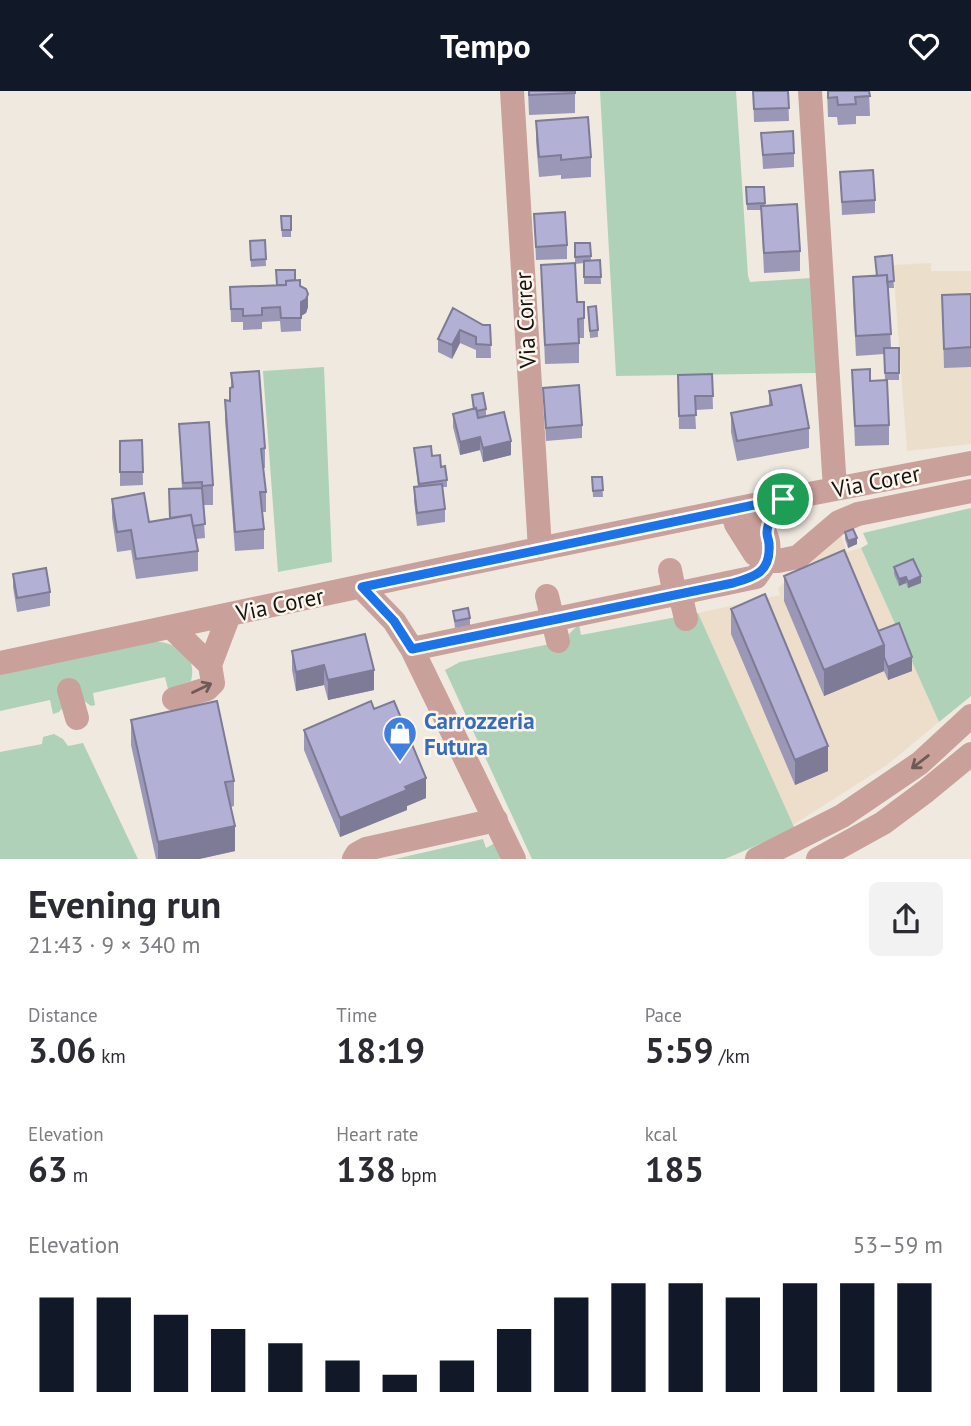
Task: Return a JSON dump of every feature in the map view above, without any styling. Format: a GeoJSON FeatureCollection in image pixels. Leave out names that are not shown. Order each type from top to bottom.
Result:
{"type":"FeatureCollection","features":[{"type":"Feature","properties":{"kind":"street","name":"Via Correr"},"geometry":{"type":"LineString","coordinates":[[512,91],[540,549]]}},
{"type":"Feature","properties":{"kind":"street"},"geometry":{"type":"LineString","coordinates":[[810,91],[835,489]]}},
{"type":"Feature","properties":{"kind":"street","name":"Via Corer"},"geometry":{"type":"LineString","coordinates":[[0,663],[739,508],[971,463]]}},
{"type":"Feature","properties":{"kind":"street"},"geometry":{"type":"LineString","coordinates":[[739,508],[736,524],[755,554],[768,561],[798,557],[839,522],[858,514],[971,491]]}},
{"type":"Feature","properties":{"kind":"street"},"geometry":{"type":"LineString","coordinates":[[412,649],[756,577],[768,561],[766,532],[772,515],[783,499]]}},
{"type":"Feature","properties":{"kind":"street"},"geometry":{"type":"LineString","coordinates":[[739,508],[766,532]]}},
{"type":"Feature","properties":{"kind":"street"},"geometry":{"type":"LineString","coordinates":[[670,570],[686,619]]}},
{"type":"Feature","properties":{"kind":"street"},"geometry":{"type":"LineString","coordinates":[[394,621],[396,591],[400,578]]}},
{"type":"Feature","properties":{"kind":"street"},"geometry":{"type":"LineString","coordinates":[[362,587],[394,621],[412,649],[514,859]]}},
{"type":"Feature","properties":{"kind":"street"},"geometry":{"type":"LineString","coordinates":[[174,699],[207,689],[213,683],[210,665],[229,615]]}},
{"type":"Feature","properties":{"kind":"street"},"geometry":{"type":"LineString","coordinates":[[171,627],[210,665]]}},
{"type":"Feature","properties":{"kind":"street"},"geometry":{"type":"LineString","coordinates":[[69,690],[77,718]]}},
{"type":"Feature","properties":{"kind":"street"},"geometry":{"type":"LineString","coordinates":[[757,859],[842,815],[920,763],[971,716]]}},
{"type":"Feature","properties":{"kind":"street"},"geometry":{"type":"LineString","coordinates":[[818,859],[883,823],[971,754]]}},
{"type":"Feature","properties":{"kind":"street"},"geometry":{"type":"LineString","coordinates":[[355,859],[357,853],[366,849],[496,820]]}},
{"type":"Feature","properties":{"kind":"shaded area"},"geometry":{"type":"Polygon","coordinates":[[[931,263],[931,271],[971,271],[971,444],[907,451],[893,265],[931,263]]]}},
{"type":"Feature","properties":{"kind":"shaded area"},"geometry":{"type":"Polygon","coordinates":[[[841,535],[847,552],[861,548],[939,722],[887,765],[793,825],[698,613],[780,595],[778,588],[841,535]]]}},
{"type":"Feature","properties":{"kind":"green space"},"geometry":{"type":"Polygon","coordinates":[[[600,91],[736,91],[748,276],[750,282],[811,278],[817,373],[616,376],[600,91]]]}},
{"type":"Feature","properties":{"kind":"green space"},"geometry":{"type":"Polygon","coordinates":[[[324,367],[332,562],[278,572],[263,371],[324,367]]]}},
{"type":"Feature","properties":{"kind":"green space"},"geometry":{"type":"Polygon","coordinates":[[[971,508],[971,696],[939,722],[861,548],[868,544],[863,533],[971,508]]]}},
{"type":"Feature","properties":{"kind":"green space"},"geometry":{"type":"Polygon","coordinates":[[[698,613],[795,829],[725,859],[532,859],[445,670],[460,662],[570,640],[569,634],[579,624],[581,635],[698,613]]]}},
{"type":"Feature","properties":{"kind":"green space"},"geometry":{"type":"Polygon","coordinates":[[[151,641],[176,647],[188,656],[192,671],[191,681],[168,689],[165,677],[93,693],[95,705],[91,706],[83,700],[64,706],[53,714],[50,700],[0,711],[0,675],[151,641]]]}},
{"type":"Feature","properties":{"kind":"green space"},"geometry":{"type":"Polygon","coordinates":[[[54,734],[68,746],[83,743],[138,859],[0,859],[0,752],[42,744],[43,737],[54,734]]]}},
{"type":"Feature","properties":{"kind":"green space"},"geometry":{"type":"Polygon","coordinates":[[[483,839],[486,848],[497,842],[505,859],[395,859],[483,839]]]}},
{"type":"Feature","properties":{"kind":"building"},"geometry":{"type":"Polygon","coordinates":[[[529,91],[575,91],[575,93],[529,95],[529,91]]]}},
{"type":"Feature","properties":{"kind":"building"},"geometry":{"type":"Polygon","coordinates":[[[753,91],[788,91],[789,108],[754,109],[753,91]]]}},
{"type":"Feature","properties":{"kind":"building"},"geometry":{"type":"Polygon","coordinates":[[[828,91],[869,91],[870,96],[855,97],[856,104],[838,105],[837,97],[828,98],[828,91]]]}},
{"type":"Feature","properties":{"kind":"building"},"geometry":{"type":"Polygon","coordinates":[[[588,117],[591,157],[561,160],[561,155],[539,157],[536,121],[588,117]]]}},
{"type":"Feature","properties":{"kind":"building"},"geometry":{"type":"Polygon","coordinates":[[[793,131],[794,153],[763,155],[761,133],[793,131]]]}},
{"type":"Feature","properties":{"kind":"building"},"geometry":{"type":"Polygon","coordinates":[[[873,170],[875,200],[842,202],[840,172],[873,170]]]}},
{"type":"Feature","properties":{"kind":"building"},"geometry":{"type":"Polygon","coordinates":[[[746,187],[764,187],[765,203],[747,204],[746,187]]]}},
{"type":"Feature","properties":{"kind":"building"},"geometry":{"type":"Polygon","coordinates":[[[797,204],[800,251],[764,253],[761,206],[797,204]]]}},
{"type":"Feature","properties":{"kind":"building"},"geometry":{"type":"Polygon","coordinates":[[[565,212],[567,245],[536,247],[534,214],[565,212]]]}},
{"type":"Feature","properties":{"kind":"building"},"geometry":{"type":"Polygon","coordinates":[[[281,216],[291,216],[291,230],[282,230],[281,216]]]}},
{"type":"Feature","properties":{"kind":"building"},"geometry":{"type":"Polygon","coordinates":[[[265,240],[266,259],[251,260],[250,241],[265,240]]]}},
{"type":"Feature","properties":{"kind":"building"},"geometry":{"type":"Polygon","coordinates":[[[575,243],[590,243],[591,256],[575,257],[575,243]]]}},
{"type":"Feature","properties":{"kind":"building"},"geometry":{"type":"Polygon","coordinates":[[[892,255],[894,281],[887,282],[887,275],[877,276],[875,257],[892,255]]]}},
{"type":"Feature","properties":{"kind":"building"},"geometry":{"type":"Polygon","coordinates":[[[600,260],[601,277],[584,277],[584,261],[600,260]]]}},
{"type":"Feature","properties":{"kind":"building"},"geometry":{"type":"Polygon","coordinates":[[[575,263],[577,302],[584,302],[584,318],[578,319],[579,343],[545,345],[541,265],[575,263]]]}},
{"type":"Feature","properties":{"kind":"building"},"geometry":{"type":"Polygon","coordinates":[[[276,270],[295,270],[295,280],[286,281],[286,285],[277,285],[276,270]]]}},
{"type":"Feature","properties":{"kind":"building"},"geometry":{"type":"Polygon","coordinates":[[[887,275],[891,334],[856,336],[853,277],[887,275]]]}},
{"type":"Feature","properties":{"kind":"building"},"geometry":{"type":"Polygon","coordinates":[[[300,280],[300,286],[306,289],[308,294],[301,302],[301,318],[281,318],[280,307],[262,308],[262,315],[243,316],[243,309],[231,309],[230,287],[286,285],[286,281],[300,280]]]}},
{"type":"Feature","properties":{"kind":"building"},"geometry":{"type":"Polygon","coordinates":[[[971,294],[971,347],[944,349],[942,295],[971,294]]]}},
{"type":"Feature","properties":{"kind":"building"},"geometry":{"type":"Polygon","coordinates":[[[596,306],[598,330],[590,331],[588,307],[596,306]]]}},
{"type":"Feature","properties":{"kind":"building"},"geometry":{"type":"Polygon","coordinates":[[[453,308],[483,325],[490,325],[491,345],[476,344],[476,337],[460,330],[452,345],[438,339],[453,308]]]}},
{"type":"Feature","properties":{"kind":"building"},"geometry":{"type":"Polygon","coordinates":[[[884,348],[899,348],[899,373],[885,373],[884,348]]]}},
{"type":"Feature","properties":{"kind":"building"},"geometry":{"type":"Polygon","coordinates":[[[870,369],[870,381],[887,380],[889,425],[855,426],[852,370],[870,369]]]}},
{"type":"Feature","properties":{"kind":"building"},"geometry":{"type":"Polygon","coordinates":[[[259,371],[265,448],[261,449],[266,492],[260,492],[264,529],[235,532],[225,400],[230,401],[230,388],[233,387],[231,373],[259,371]]]}},
{"type":"Feature","properties":{"kind":"building"},"geometry":{"type":"Polygon","coordinates":[[[712,374],[713,396],[695,396],[696,415],[679,416],[678,375],[712,374]]]}},
{"type":"Feature","properties":{"kind":"building"},"geometry":{"type":"Polygon","coordinates":[[[579,385],[582,425],[546,428],[543,388],[579,385]]]}},
{"type":"Feature","properties":{"kind":"building"},"geometry":{"type":"Polygon","coordinates":[[[801,385],[809,428],[737,441],[731,413],[772,405],[769,391],[801,385]]]}},
{"type":"Feature","properties":{"kind":"building"},"geometry":{"type":"Polygon","coordinates":[[[483,393],[486,409],[477,411],[474,409],[472,395],[483,393]]]}},
{"type":"Feature","properties":{"kind":"building"},"geometry":{"type":"Polygon","coordinates":[[[476,408],[478,418],[504,412],[511,441],[483,448],[480,437],[460,442],[453,414],[476,408]]]}},
{"type":"Feature","properties":{"kind":"building"},"geometry":{"type":"Polygon","coordinates":[[[209,422],[213,485],[202,486],[202,482],[183,483],[179,424],[209,422]]]}},
{"type":"Feature","properties":{"kind":"building"},"geometry":{"type":"Polygon","coordinates":[[[142,440],[143,472],[120,472],[120,441],[142,440]]]}},
{"type":"Feature","properties":{"kind":"building"},"geometry":{"type":"Polygon","coordinates":[[[431,446],[432,456],[440,455],[441,467],[445,466],[447,480],[419,484],[414,448],[431,446]]]}},
{"type":"Feature","properties":{"kind":"building"},"geometry":{"type":"Polygon","coordinates":[[[592,477],[602,477],[603,490],[593,491],[592,477]]]}},
{"type":"Feature","properties":{"kind":"building"},"geometry":{"type":"Polygon","coordinates":[[[442,484],[445,509],[417,513],[414,487],[442,484]]]}},
{"type":"Feature","properties":{"kind":"building"},"geometry":{"type":"Polygon","coordinates":[[[202,488],[205,524],[193,526],[191,515],[170,518],[169,489],[202,488]]]}},
{"type":"Feature","properties":{"kind":"building"},"geometry":{"type":"Polygon","coordinates":[[[144,493],[149,522],[191,515],[198,551],[136,559],[131,530],[117,532],[112,499],[144,493]]]}},
{"type":"Feature","properties":{"kind":"building"},"geometry":{"type":"Polygon","coordinates":[[[853,529],[857,538],[848,541],[845,532],[853,529]]]}},
{"type":"Feature","properties":{"kind":"building"},"geometry":{"type":"Polygon","coordinates":[[[844,550],[884,645],[824,670],[784,576],[844,550]]]}},
{"type":"Feature","properties":{"kind":"building"},"geometry":{"type":"Polygon","coordinates":[[[913,559],[921,576],[908,582],[906,577],[899,579],[894,567],[913,559]]]}},
{"type":"Feature","properties":{"kind":"building"},"geometry":{"type":"Polygon","coordinates":[[[46,568],[50,592],[17,598],[13,574],[46,568]]]}},
{"type":"Feature","properties":{"kind":"building"},"geometry":{"type":"Polygon","coordinates":[[[765,594],[828,746],[795,760],[731,609],[765,594]]]}},
{"type":"Feature","properties":{"kind":"building"},"geometry":{"type":"Polygon","coordinates":[[[468,608],[470,618],[455,621],[453,611],[468,608]]]}},
{"type":"Feature","properties":{"kind":"building"},"geometry":{"type":"Polygon","coordinates":[[[899,623],[912,657],[888,667],[878,631],[899,623]]]}},
{"type":"Feature","properties":{"kind":"building"},"geometry":{"type":"Polygon","coordinates":[[[365,634],[374,670],[328,680],[324,665],[296,672],[292,651],[365,634]]]}},
{"type":"Feature","properties":{"kind":"building"},"geometry":{"type":"Polygon","coordinates":[[[217,701],[234,781],[225,782],[235,826],[158,842],[131,720],[217,701]]]}},
{"type":"Feature","properties":{"kind":"building"},"geometry":{"type":"Polygon","coordinates":[[[371,701],[374,709],[394,701],[426,778],[405,787],[407,790],[340,818],[304,730],[371,701]]]}},
{"type":"Feature","properties":{"kind":"place","name":"Carrozzeria Futura"},"geometry":{"type":"Point","coordinates":[400,763]}},
{"type":"Feature","properties":{"kind":"route"},"geometry":{"type":"LineString","coordinates":[[783,499],[772,515],[766,532],[768,561],[756,577],[733,583],[412,649],[394,621],[362,587],[461,565],[783,499]]}}]}
